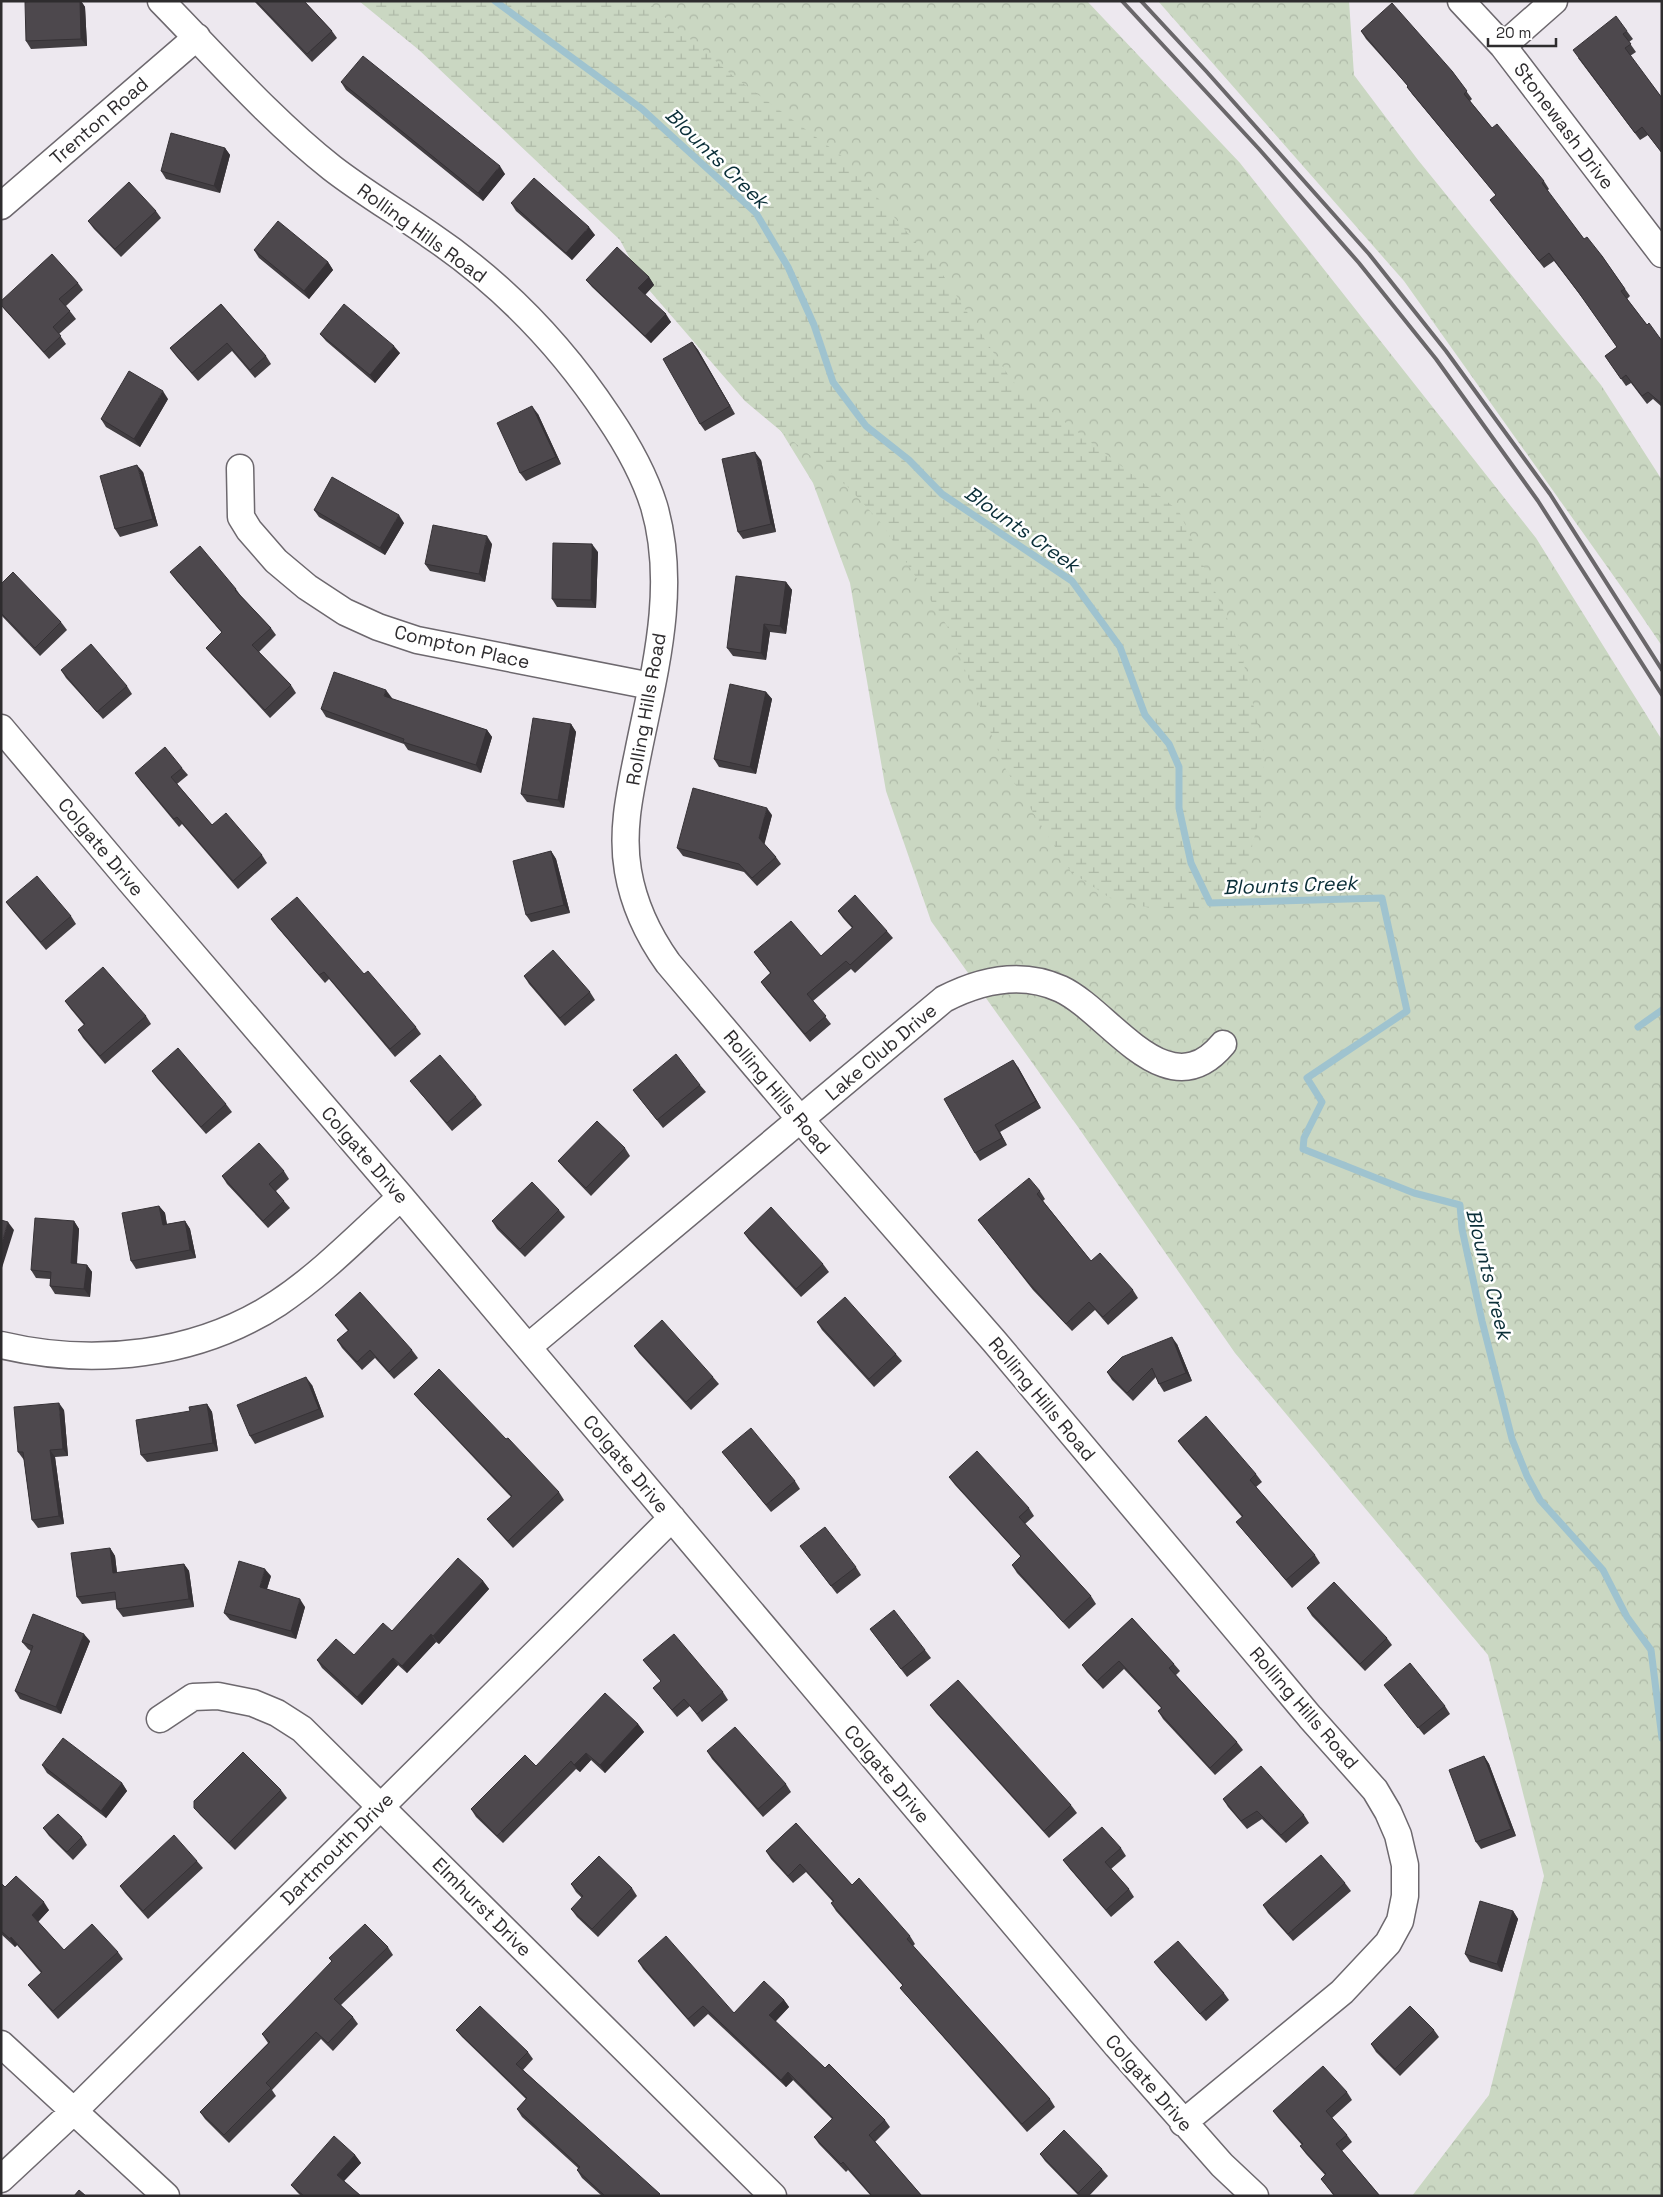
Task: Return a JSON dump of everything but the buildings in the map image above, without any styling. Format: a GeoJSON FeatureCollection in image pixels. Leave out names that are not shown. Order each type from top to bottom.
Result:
{"type":"FeatureCollection","features":[{"type":"Feature","properties":{"kind":"street","name":"Rolling Hills Road"},"geometry":{"type":"LineString","coordinates":[[161,1],[281,124],[331,167],[380,203],[431,235],[480,272],[522,309],[560,350],[591,391],[622,437],[642,473],[654,507],[662,547],[664,578],[660,644],[627,809],[625,840],[628,870],[636,905],[651,938],[668,963],[800,1120],[994,1341],[1374,1790],[1388,1812],[1398,1835],[1405,1865],[1405,1896],[1400,1921],[1388,1943],[1342,1992],[1183,2123]]}},
{"type":"Feature","properties":{"kind":"street","name":"Stonewash Drive"},"geometry":{"type":"LineString","coordinates":[[1462,1],[1502,46],[1662,254]]}},
{"type":"Feature","properties":{"kind":"street"},"geometry":{"type":"LineString","coordinates":[[1502,46],[1554,1]]}},
{"type":"Feature","properties":{"kind":"street","name":"Trenton Road"},"geometry":{"type":"LineString","coordinates":[[1,206],[197,37]]}},
{"type":"Feature","properties":{"kind":"street","name":"Compton Place"},"geometry":{"type":"LineString","coordinates":[[240,468],[241,517],[249,530],[276,560],[301,582],[345,612],[378,627],[417,640],[651,686]]}},
{"type":"Feature","properties":{"kind":"street","name":"Colgate Drive"},"geometry":{"type":"LineString","coordinates":[[1,728],[401,1197],[1183,2123],[1222,2165],[1255,2196]]}},
{"type":"Feature","properties":{"kind":"street","name":"Lake Club Drive"},"geometry":{"type":"LineString","coordinates":[[528,1348],[944,999],[967,987],[991,980],[1017,979],[1042,983],[1061,989],[1079,1000],[1146,1056],[1160,1064],[1180,1066],[1196,1064],[1209,1057],[1223,1044]]}},
{"type":"Feature","properties":{"kind":"street"},"geometry":{"type":"LineString","coordinates":[[2,1347],[33,1352],[100,1357],[150,1352],[195,1341],[233,1327],[278,1302],[315,1275],[401,1197]]}},
{"type":"Feature","properties":{"kind":"street","name":"Dartmouth Drive"},"geometry":{"type":"LineString","coordinates":[[1,2179],[75,2110],[672,1518]]}},
{"type":"Feature","properties":{"kind":"street","name":"Elmhurst Drive"},"geometry":{"type":"LineString","coordinates":[[160,1719],[193,1697],[218,1696],[253,1703],[277,1713],[302,1729],[381,1805],[773,2196]]}},
{"type":"Feature","properties":{"kind":"street"},"geometry":{"type":"LineString","coordinates":[[1,2044],[75,2110],[166,2196]]}},
{"type":"Feature","properties":{"kind":"green space"},"geometry":{"type":"Polygon","coordinates":[[[359,1],[1087,1],[1240,163],[1536,538],[1662,740],[1662,2196],[1412,2196],[1489,2095],[1544,1876],[1488,1655],[1235,1353],[1078,1127],[931,921],[886,791],[850,583],[813,483],[708,312],[563,143],[359,1]]]}},
{"type":"Feature","properties":{"kind":"green space"},"geometry":{"type":"Polygon","coordinates":[[[359,1],[646,1],[733,76],[843,157],[941,272],[1012,381],[1179,511],[1240,647],[1264,752],[1262,807],[1249,859],[1221,898],[1195,912],[1150,908],[1110,898],[1071,872],[1006,770],[947,626],[882,524],[849,488],[745,401],[643,283],[620,240],[419,50],[359,1]]]}},
{"type":"Feature","properties":{"kind":"green space"},"geometry":{"type":"Polygon","coordinates":[[[1158,1],[1349,1],[1354,75],[1418,160],[1601,385],[1662,480],[1662,646],[1404,281],[1158,1]]]}},
{"type":"Feature","properties":{"kind":"waterway","name":"Blounts Creek"},"geometry":{"type":"LineString","coordinates":[[495,1],[642,109],[756,213],[788,267],[814,325],[833,382],[866,426],[909,460],[942,494],[1072,581],[1120,647],[1145,715],[1169,744],[1179,767],[1179,808],[1191,863],[1210,903],[1382,898],[1407,1011],[1307,1078],[1322,1102],[1304,1138],[1303,1149],[1414,1193],[1460,1205],[1462,1229],[1482,1321],[1512,1439],[1527,1476],[1540,1500],[1603,1570],[1627,1617],[1651,1650],[1662,1738]]}},
{"type":"Feature","properties":{"kind":"waterway"},"geometry":{"type":"LineString","coordinates":[[1638,1027],[1662,1010]]}},
{"type":"Feature","properties":{"kind":"railway"},"geometry":{"type":"LineString","coordinates":[[1122,1],[1259,149],[1359,263],[1436,359],[1538,501],[1662,695]]}},
{"type":"Feature","properties":{"kind":"railway"},"geometry":{"type":"LineString","coordinates":[[1141,1],[1369,254],[1446,351],[1550,494],[1662,670]]}}]}
